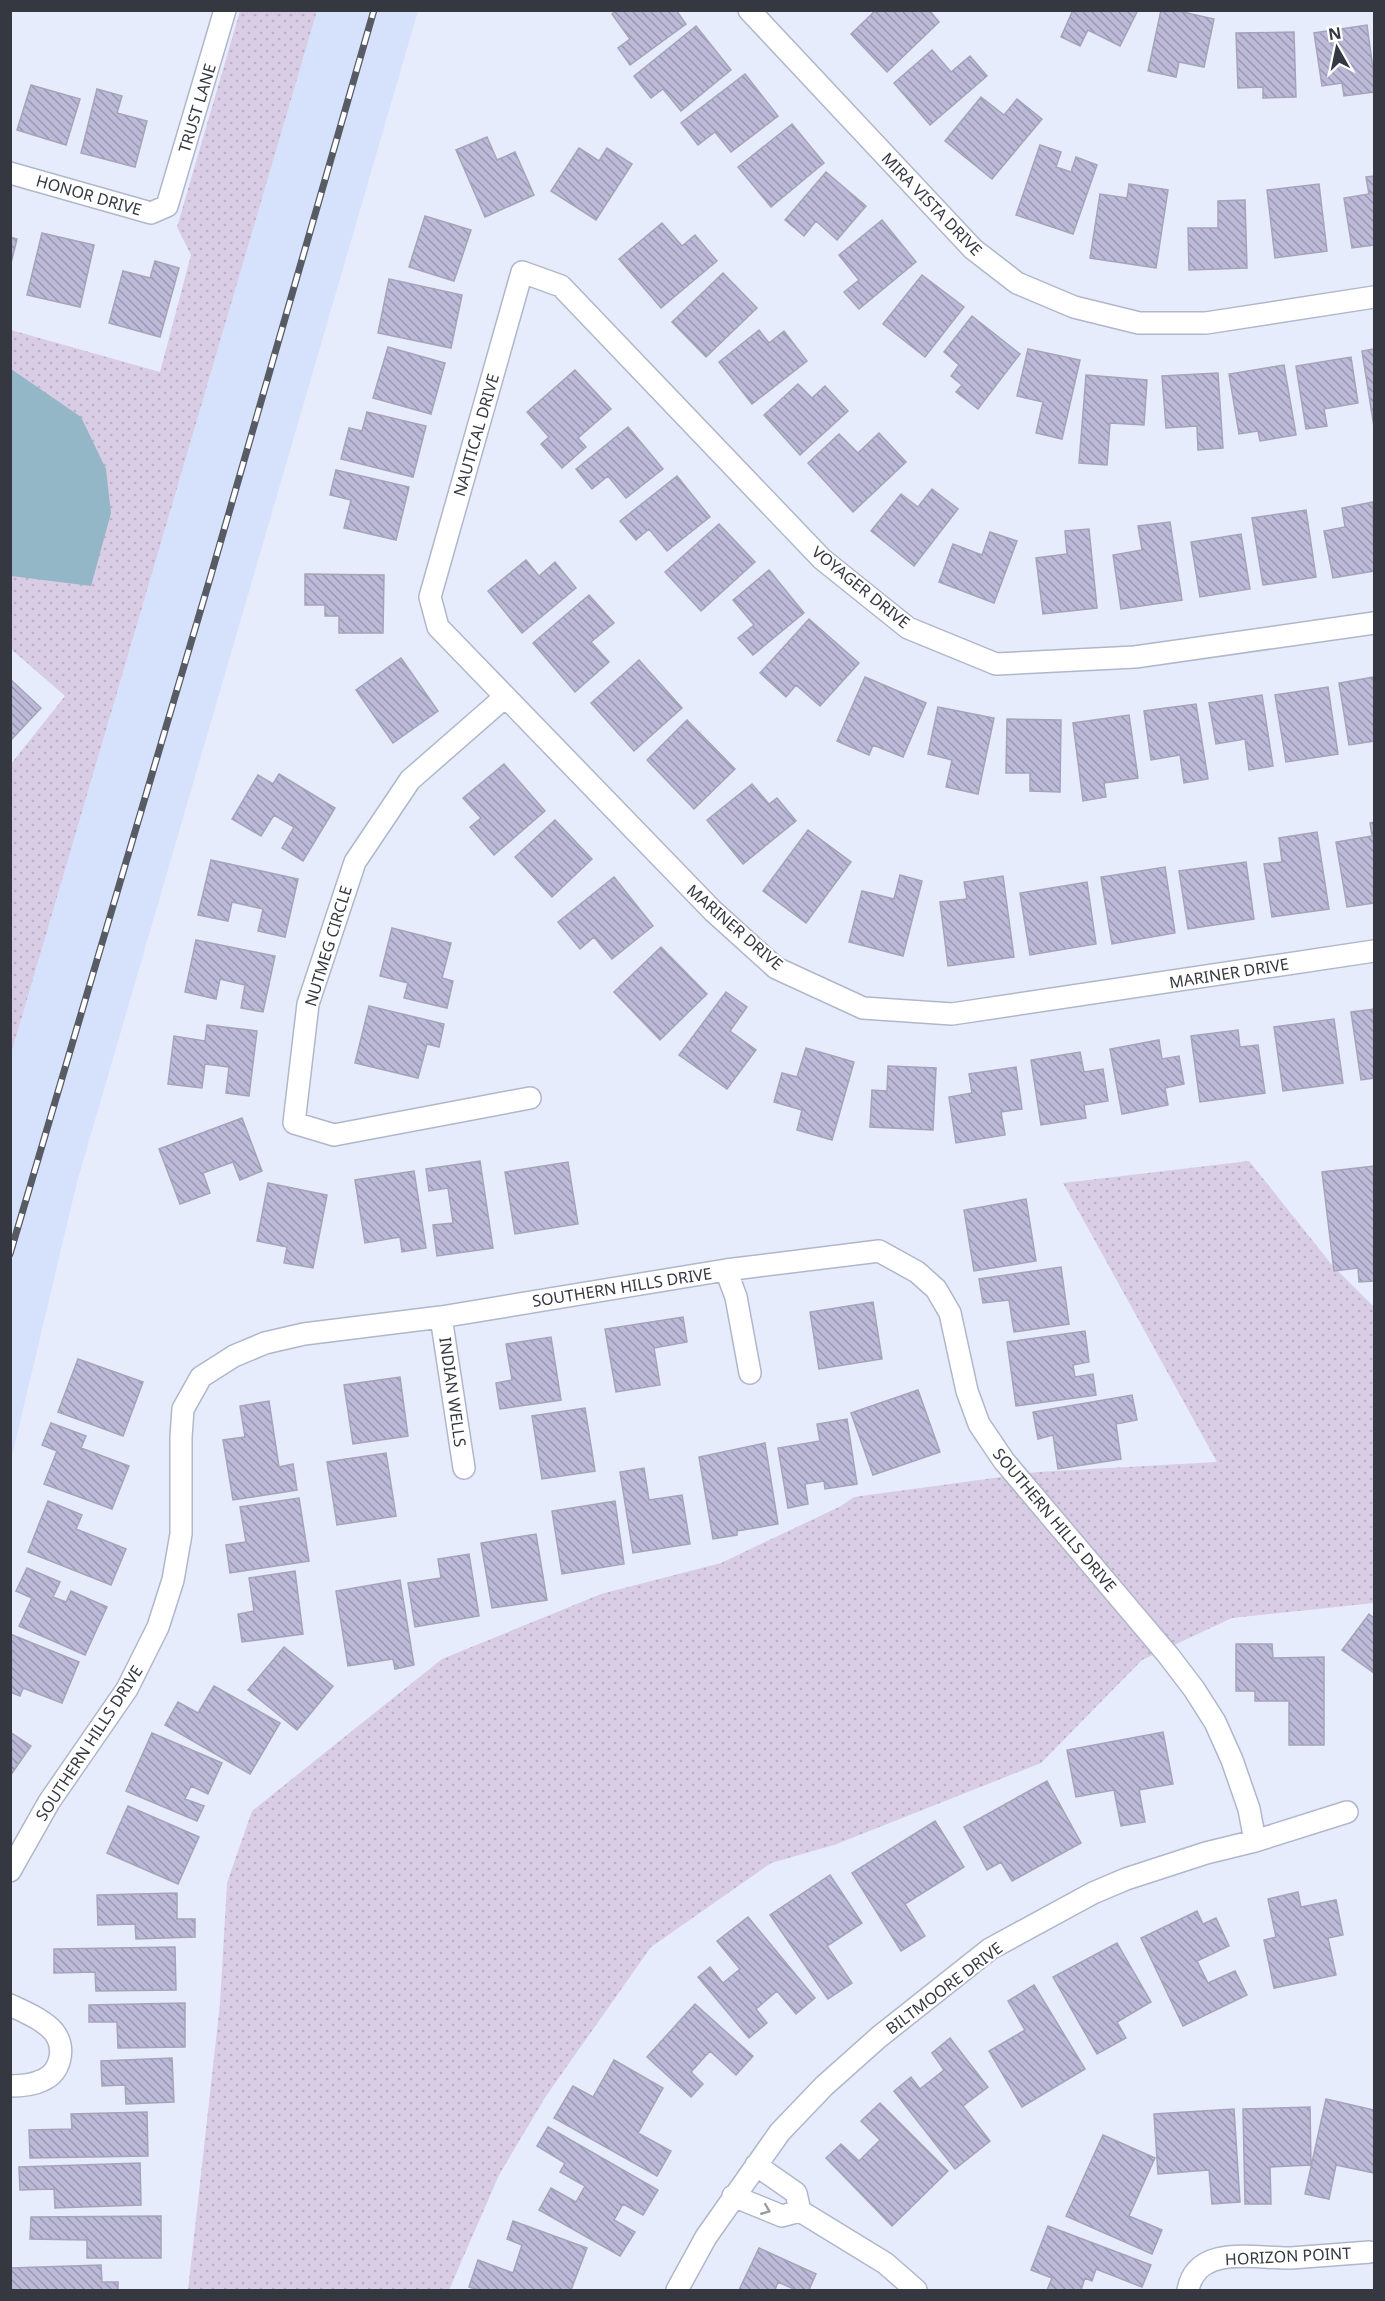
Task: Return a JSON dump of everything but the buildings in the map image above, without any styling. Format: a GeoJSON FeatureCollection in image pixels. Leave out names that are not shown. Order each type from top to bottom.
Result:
{"type":"FeatureCollection","features":[{"type":"Feature","properties":{"kind":"street","name":"TRUST LANE"},"geometry":{"type":"LineString","coordinates":[[167,206],[225,10]]}},
{"type":"Feature","properties":{"kind":"street","name":"MIRA VISTA DRIVE"},"geometry":{"type":"LineString","coordinates":[[749,10],[973,249],[1017,283],[1074,308],[1139,323],[1206,323],[1374,297]]}},
{"type":"Feature","properties":{"kind":"street","name":"HONOR DRIVE"},"geometry":{"type":"LineString","coordinates":[[10,173],[150,213],[167,206]]}},
{"type":"Feature","properties":{"kind":"street","name":"NAUTICAL DRIVE"},"geometry":{"type":"LineString","coordinates":[[430,597],[522,272]]}},
{"type":"Feature","properties":{"kind":"street","name":"VOYAGER DRIVE"},"geometry":{"type":"LineString","coordinates":[[522,272],[561,286],[822,559],[908,628],[996,664],[1135,657],[1374,623]]}},
{"type":"Feature","properties":{"kind":"street","name":"MARINER DRIVE"},"geometry":{"type":"LineString","coordinates":[[430,597],[438,627],[712,911],[776,968],[863,1008],[952,1014],[1374,951]]}},
{"type":"Feature","properties":{"kind":"street","name":"NUTMEG CIRCLE"},"geometry":{"type":"LineString","coordinates":[[505,697],[410,780],[355,862],[308,1004],[294,1124],[334,1135],[530,1098]]}},
{"type":"Feature","properties":{"kind":"street","name":"SOUTHERN HILLS DRIVE"},"geometry":{"type":"LineString","coordinates":[[10,1871],[49,1802],[127,1689],[158,1627],[173,1580],[182,1534],[183,1409],[201,1377],[234,1356],[265,1343],[304,1334],[441,1317],[726,1270],[879,1251],[917,1272],[936,1289],[950,1313],[967,1391],[979,1424],[1004,1461],[1194,1689],[1215,1722],[1232,1760],[1249,1809],[1255,1841]]}},
{"type":"Feature","properties":{"kind":"street"},"geometry":{"type":"LineString","coordinates":[[726,1270],[736,1297],[750,1373]]}},
{"type":"Feature","properties":{"kind":"street","name":"INDIAN WELLS"},"geometry":{"type":"LineString","coordinates":[[441,1317],[464,1468]]}},
{"type":"Feature","properties":{"kind":"street","name":"BILTMOORE DRIVE"},"geometry":{"type":"LineString","coordinates":[[677,2290],[706,2237],[780,2132],[824,2086],[888,2030],[990,1949],[1093,1893],[1126,1879],[1347,1812]]}},
{"type":"Feature","properties":{"kind":"street"},"geometry":{"type":"LineString","coordinates":[[10,2005],[52,2031],[58,2040],[61,2055],[55,2070],[43,2080],[10,2086]]}},
{"type":"Feature","properties":{"kind":"street"},"geometry":{"type":"LineString","coordinates":[[756,2165],[796,2193],[800,2211],[885,2263],[916,2290]]}},
{"type":"Feature","properties":{"kind":"street"},"geometry":{"type":"LineString","coordinates":[[733,2196],[782,2216],[800,2211]]}},
{"type":"Feature","properties":{"kind":"street","name":"HORIZON POINT"},"geometry":{"type":"LineString","coordinates":[[1188,2290],[1192,2275],[1211,2261],[1235,2256],[1288,2258],[1370,2252]]}},
{"type":"Feature","properties":{"kind":"shaded area"},"geometry":{"type":"Polygon","coordinates":[[[240,11],[317,11],[11,1054],[11,764],[65,696],[11,649],[11,330],[160,372],[191,255],[177,227],[240,11]]]}},
{"type":"Feature","properties":{"kind":"shaded area"},"geometry":{"type":"Polygon","coordinates":[[[317,11],[418,11],[77,1182],[11,1460],[11,1054],[317,11]]]}},
{"type":"Feature","properties":{"kind":"shaded area"},"geometry":{"type":"Polygon","coordinates":[[[11,369],[81,417],[106,469],[111,513],[91,586],[11,576],[11,369]]]}},
{"type":"Feature","properties":{"kind":"shaded area"},"geometry":{"type":"Polygon","coordinates":[[[1249,1161],[1332,1265],[1374,1307],[1374,1603],[1232,1618],[1142,1660],[1041,1763],[834,1845],[771,1863],[651,1947],[546,2096],[499,2175],[449,2290],[188,2290],[220,2004],[227,1883],[252,1811],[442,1659],[601,1594],[721,1563],[841,1506],[854,1497],[1038,1472],[1217,1462],[1063,1183],[1249,1161]]]}},
{"type":"Feature","properties":{"kind":"railway"},"geometry":{"type":"LineString","coordinates":[[10,1254],[211,575],[374,10]]}}]}
